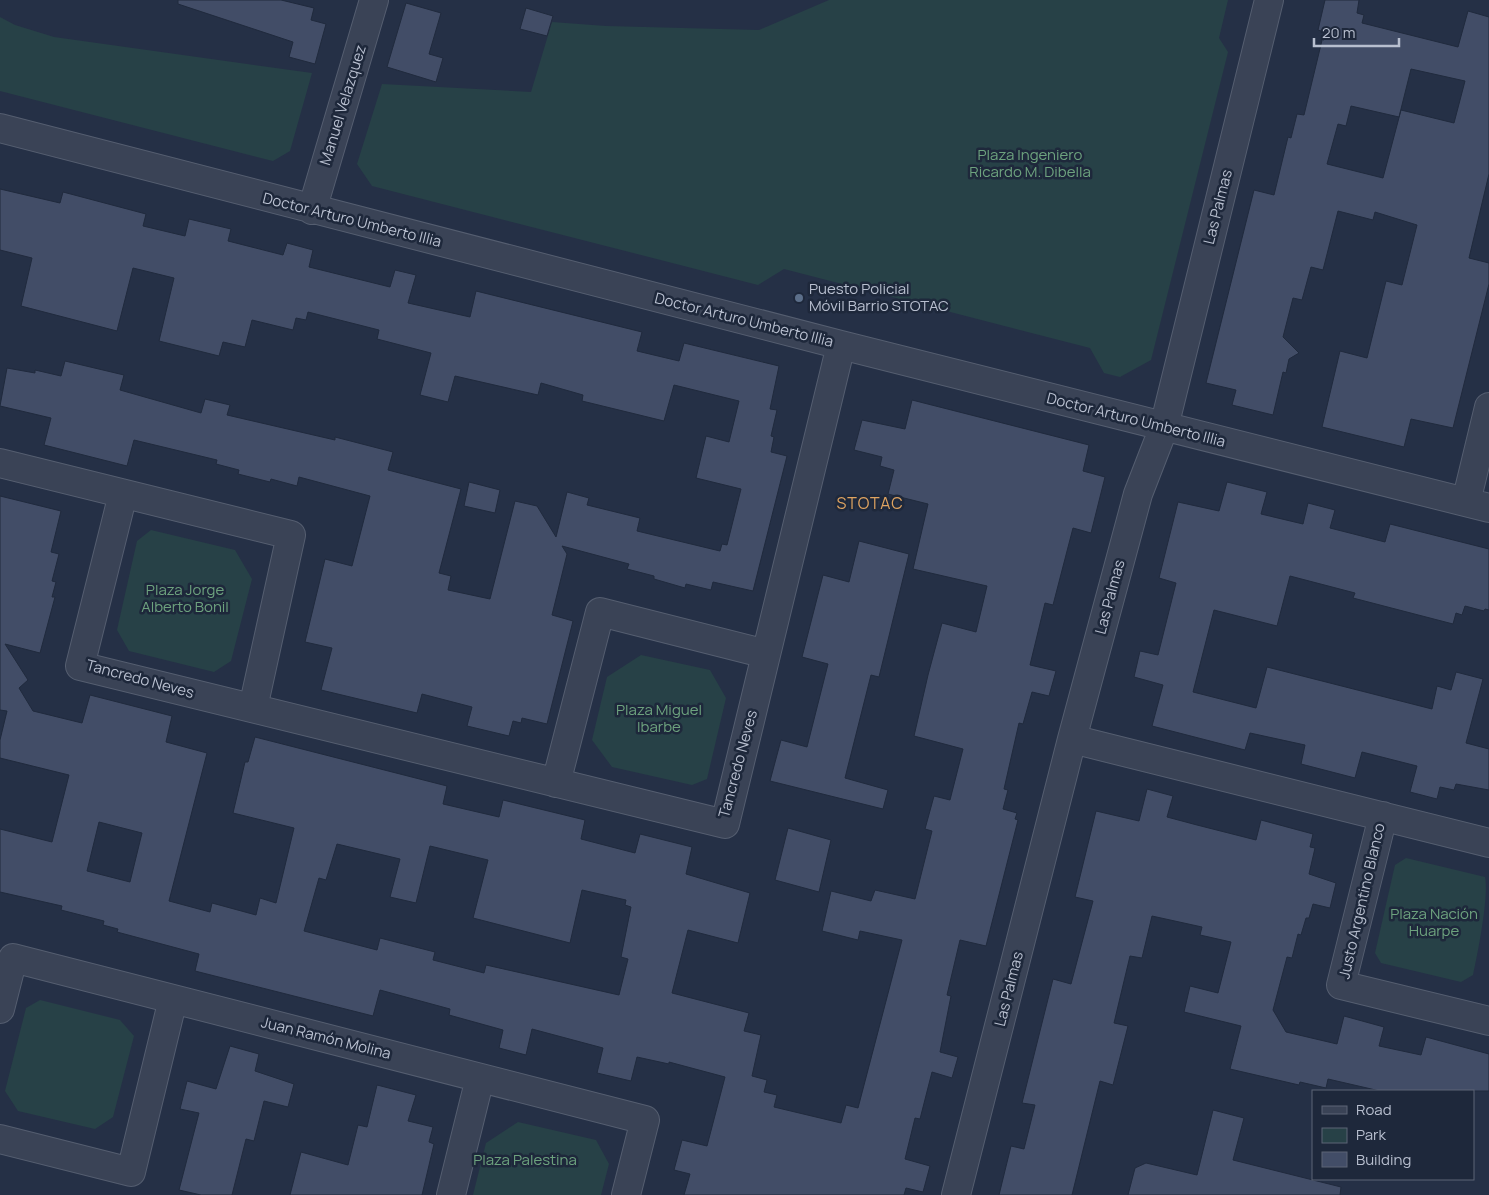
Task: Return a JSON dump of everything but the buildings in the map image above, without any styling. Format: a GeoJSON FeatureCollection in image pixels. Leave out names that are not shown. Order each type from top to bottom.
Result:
{"type":"FeatureCollection","features":[{"type":"Feature","properties":{"kind":"street","name":"Manuel Velazquez"},"geometry":{"type":"LineString","coordinates":[[312,210],[374,0]]}},
{"type":"Feature","properties":{"kind":"street","name":"Las Palmas"},"geometry":{"type":"LineString","coordinates":[[956,1195],[1072,739],[1138,494],[1164,427],[1269,0]]}},
{"type":"Feature","properties":{"kind":"street","name":"Doctor Arturo Umberto Illia"},"geometry":{"type":"LineString","coordinates":[[0,128],[841,345],[1478,505]]}},
{"type":"Feature","properties":{"kind":"street","name":"Tancredo Neves"},"geometry":{"type":"LineString","coordinates":[[123,494],[80,666],[725,824],[841,345]]}},
{"type":"Feature","properties":{"kind":"street"},"geometry":{"type":"LineString","coordinates":[[1478,505],[1489,407]]}},
{"type":"Feature","properties":{"kind":"street"},"geometry":{"type":"LineString","coordinates":[[0,462],[291,535],[252,708]]}},
{"type":"Feature","properties":{"kind":"street"},"geometry":{"type":"LineString","coordinates":[[556,783],[600,612],[766,654]]}},
{"type":"Feature","properties":{"kind":"street","name":"Justo Argentino Blanco"},"geometry":{"type":"LineString","coordinates":[[1072,739],[1489,842]]}},
{"type":"Feature","properties":{"kind":"street","name":"Justo Argentino Blanco"},"geometry":{"type":"LineString","coordinates":[[1383,816],[1341,985],[1489,1021]]}},
{"type":"Feature","properties":{"kind":"street","name":"Juan Ramón Molina"},"geometry":{"type":"LineString","coordinates":[[0,1009],[13,958],[645,1120],[626,1195]]}},
{"type":"Feature","properties":{"kind":"street"},"geometry":{"type":"LineString","coordinates":[[0,1140],[130,1172],[173,999]]}},
{"type":"Feature","properties":{"kind":"street"},"geometry":{"type":"LineString","coordinates":[[451,1195],[480,1078]]}},
{"type":"Feature","properties":{"kind":"green space","name":"Plaza Ingeniero Ricardo M. Dibella"},"geometry":{"type":"Polygon","coordinates":[[[829,0],[1228,0],[1219,38],[1228,52],[1151,360],[1120,377],[1104,373],[1090,348],[784,269],[758,285],[372,186],[357,164],[382,84],[531,92],[552,22],[606,26],[759,30],[829,0]]]}},
{"type":"Feature","properties":{"kind":"green space"},"geometry":{"type":"Polygon","coordinates":[[[0,17],[15,25],[54,37],[312,73],[290,151],[273,161],[0,91],[0,17]]]}},
{"type":"Feature","properties":{"kind":"green space","name":"Plaza Jorge Alberto Bonil"},"geometry":{"type":"Polygon","coordinates":[[[151,530],[235,550],[252,579],[231,661],[214,672],[129,651],[117,630],[137,541],[151,530]]]}},
{"type":"Feature","properties":{"kind":"green space","name":"Plaza Miguel Ibarbe"},"geometry":{"type":"Polygon","coordinates":[[[641,655],[710,670],[726,698],[707,779],[692,785],[612,767],[592,740],[607,677],[641,655]]]}},
{"type":"Feature","properties":{"kind":"green space","name":"Plaza Nación Huarpe"},"geometry":{"type":"Polygon","coordinates":[[[1406,858],[1485,877],[1486,897],[1473,975],[1461,982],[1381,963],[1375,953],[1395,865],[1406,858]]]}},
{"type":"Feature","properties":{"kind":"green space"},"geometry":{"type":"Polygon","coordinates":[[[40,1000],[120,1020],[134,1036],[113,1117],[95,1129],[18,1111],[5,1091],[26,1008],[40,1000]]]}},
{"type":"Feature","properties":{"kind":"green space","name":"Plaza Palestina"},"geometry":{"type":"Polygon","coordinates":[[[518,1122],[596,1140],[609,1164],[601,1195],[473,1195],[486,1143],[518,1122]]]}},
{"type":"Feature","properties":{"kind":"place","name":"Puesto Policial Móvil Barrio STOTAC"},"geometry":{"type":"Point","coordinates":[799,298]}},
{"type":"Feature","properties":{"kind":"district","name":"STOTAC"},"geometry":{"type":"Point","coordinates":[870,503]}}]}
